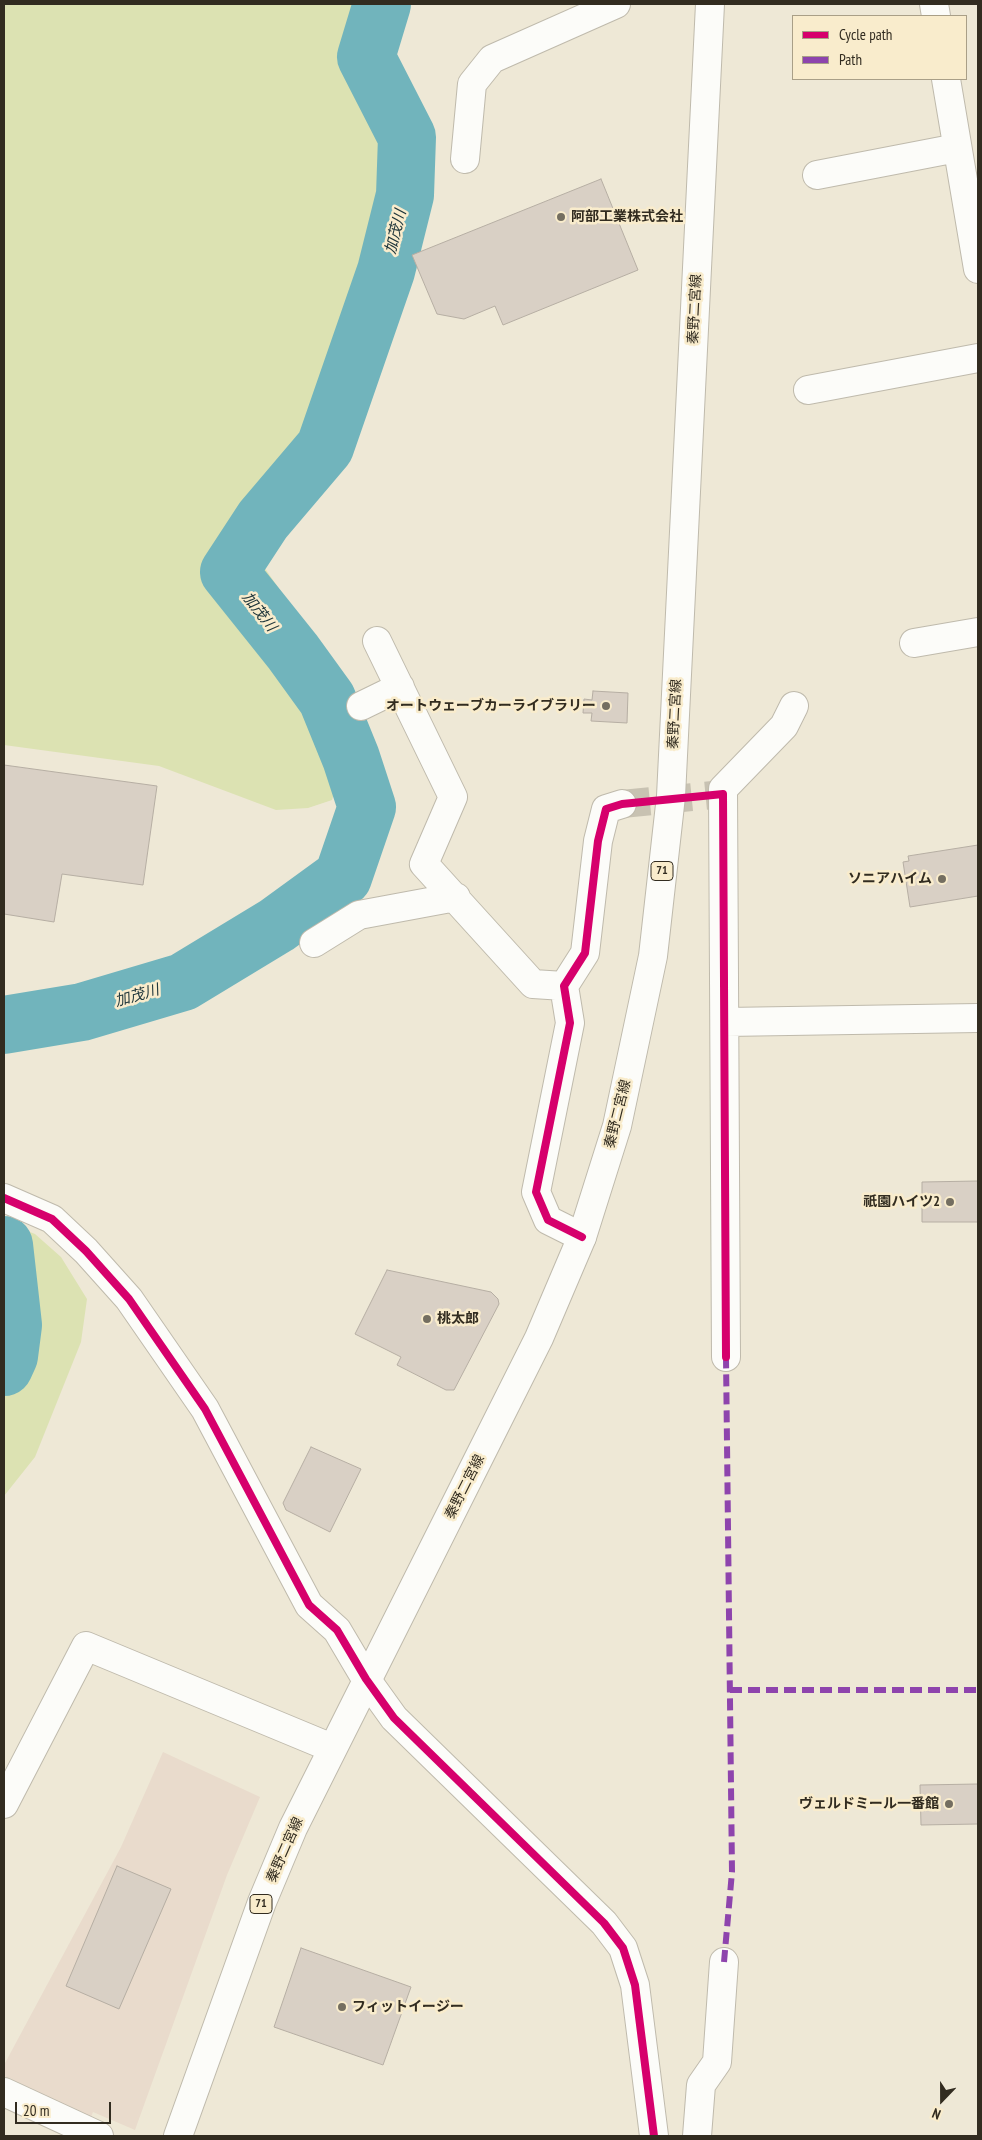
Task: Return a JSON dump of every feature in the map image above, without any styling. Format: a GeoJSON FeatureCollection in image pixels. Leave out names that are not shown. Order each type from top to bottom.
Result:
{"type":"FeatureCollection","features":[{"type":"Feature","properties":{"kind":"street"},"geometry":{"type":"LineString","coordinates":[[465,159],[472,84],[492,59],[616,4]]}},
{"type":"Feature","properties":{"kind":"street","name":"秦野二宮線"},"geometry":{"type":"LineString","coordinates":[[178,2136],[262,1902],[293,1828],[535,1347],[582,1237],[617,1126],[653,956],[671,796],[710,4]]}},
{"type":"Feature","properties":{"kind":"street"},"geometry":{"type":"LineString","coordinates":[[946,80],[956,148],[978,269]]}},
{"type":"Feature","properties":{"kind":"street"},"geometry":{"type":"LineString","coordinates":[[817,175],[956,148]]}},
{"type":"Feature","properties":{"kind":"street"},"geometry":{"type":"LineString","coordinates":[[808,390],[978,358]]}},
{"type":"Feature","properties":{"kind":"street"},"geometry":{"type":"LineString","coordinates":[[914,643],[978,632]]}},
{"type":"Feature","properties":{"kind":"street"},"geometry":{"type":"LineString","coordinates":[[377,642],[453,797],[424,864],[533,984],[564,986]]}},
{"type":"Feature","properties":{"kind":"street"},"geometry":{"type":"LineString","coordinates":[[362,706],[400,688]]}},
{"type":"Feature","properties":{"kind":"street"},"geometry":{"type":"LineString","coordinates":[[726,1357],[726,1022],[723,789],[784,726],[794,706]]}},
{"type":"Feature","properties":{"kind":"street"},"geometry":{"type":"LineString","coordinates":[[582,1237],[548,1220],[536,1192],[570,1023],[564,986],[585,952],[598,841],[606,809],[622,804]]}},
{"type":"Feature","properties":{"kind":"street"},"geometry":{"type":"LineString","coordinates":[[314,942],[359,915],[456,897]]}},
{"type":"Feature","properties":{"kind":"street"},"geometry":{"type":"LineString","coordinates":[[726,1022],[978,1018]]}},
{"type":"Feature","properties":{"kind":"street"},"geometry":{"type":"LineString","coordinates":[[4,1198],[52,1219],[86,1251],[129,1299],[205,1409],[309,1604],[337,1630],[366,1680],[394,1718],[604,1923],[623,1948],[635,1985],[654,2136]]}},
{"type":"Feature","properties":{"kind":"street"},"geometry":{"type":"LineString","coordinates":[[4,1804],[86,1646],[332,1748]]}},
{"type":"Feature","properties":{"kind":"street"},"geometry":{"type":"LineString","coordinates":[[697,2136],[701,2085],[717,2062],[724,1962]]}},
{"type":"Feature","properties":{"kind":"street"},"geometry":{"type":"LineString","coordinates":[[4,2092],[99,2136]]}},
{"type":"Feature","properties":{"kind":"shaded area"},"geometry":{"type":"Polygon","coordinates":[[[163,1752],[260,1797],[227,1875],[135,2130],[93,2112],[91,2117],[4,2076],[4,2065],[121,1847],[163,1752]]]}},
{"type":"Feature","properties":{"kind":"green space"},"geometry":{"type":"Polygon","coordinates":[[[4,4],[389,4],[365,90],[392,186],[306,424],[262,564],[284,596],[312,647],[342,719],[342,766],[332,800],[308,808],[276,810],[159,766],[4,745],[4,4]]]}},
{"type":"Feature","properties":{"kind":"green space"},"geometry":{"type":"Polygon","coordinates":[[[7,1223],[35,1234],[61,1257],[87,1299],[81,1342],[35,1457],[4,1496],[4,1224],[7,1223]]]}},
{"type":"Feature","properties":{"kind":"building","name":"阿部工業株式会社"},"geometry":{"type":"Polygon","coordinates":[[[601,179],[638,270],[503,325],[495,306],[464,319],[437,314],[412,255],[601,179]]]}},
{"type":"Feature","properties":{"kind":"building","name":"オートウェーブカーライブラリー"},"geometry":{"type":"Polygon","coordinates":[[[593,691],[628,693],[627,723],[591,721],[592,713],[583,713],[584,699],[592,700],[593,691]]]}},
{"type":"Feature","properties":{"kind":"building"},"geometry":{"type":"Polygon","coordinates":[[[4,765],[157,786],[143,885],[62,874],[54,922],[4,914],[4,765]]]}},
{"type":"Feature","properties":{"kind":"building","name":"ソニアハイム"},"geometry":{"type":"Polygon","coordinates":[[[978,845],[978,896],[910,907],[903,862],[909,861],[908,856],[978,845]]]}},
{"type":"Feature","properties":{"kind":"building","name":"祇園ハイツ2"},"geometry":{"type":"Polygon","coordinates":[[[978,1181],[978,1222],[922,1222],[922,1182],[978,1181]]]}},
{"type":"Feature","properties":{"kind":"building","name":"桃太郎"},"geometry":{"type":"Polygon","coordinates":[[[387,1270],[491,1292],[498,1299],[499,1304],[454,1390],[446,1390],[397,1365],[401,1357],[355,1334],[387,1270]]]}},
{"type":"Feature","properties":{"kind":"building"},"geometry":{"type":"Polygon","coordinates":[[[311,1447],[361,1469],[330,1532],[286,1510],[283,1503],[311,1447]]]}},
{"type":"Feature","properties":{"kind":"building","name":"ヴェルドミール一番館"},"geometry":{"type":"Polygon","coordinates":[[[978,1784],[978,1824],[921,1825],[920,1785],[978,1784]]]}},
{"type":"Feature","properties":{"kind":"building"},"geometry":{"type":"Polygon","coordinates":[[[117,1866],[171,1889],[119,2009],[66,1986],[117,1866]]]}},
{"type":"Feature","properties":{"kind":"building","name":"フィットイージー"},"geometry":{"type":"Polygon","coordinates":[[[301,1948],[411,1987],[383,2065],[274,2027],[301,1948]]]}},
{"type":"Feature","properties":{"kind":"waterway","name":"加茂川"},"geometry":{"type":"LineString","coordinates":[[4,1025],[82,1012],[183,982],[277,925],[343,877],[367,807],[351,758],[327,699],[293,652],[229,572],[263,520],[325,447],[386,271],[405,195],[407,137],[366,57],[382,4]]}},
{"type":"Feature","properties":{"kind":"waterway","name":"加茂川"},"geometry":{"type":"LineString","coordinates":[[4,1245],[13,1325],[9,1356],[4,1367]]}},
{"type":"Feature","properties":{"kind":"tunnel"},"geometry":{"type":"LineString","coordinates":[[622,804],[723,794]]}},
{"type":"Feature","properties":{"kind":"marked path"},"geometry":{"type":"LineString","coordinates":[[724,1962],[732,1872],[726,1357]]}},
{"type":"Feature","properties":{"kind":"marked path"},"geometry":{"type":"LineString","coordinates":[[730,1690],[978,1690]]}},
{"type":"Feature","properties":{"kind":"cycle path"},"geometry":{"type":"LineString","coordinates":[[582,1237],[548,1220],[536,1192],[570,1023],[564,986],[585,953],[598,841],[606,809],[622,804],[723,794],[726,1357]]}},
{"type":"Feature","properties":{"kind":"cycle path"},"geometry":{"type":"LineString","coordinates":[[4,1198],[52,1219],[86,1251],[129,1299],[205,1409],[309,1605],[337,1630],[366,1679],[394,1718],[604,1923],[623,1948],[635,1985],[654,2136]]}},
{"type":"Feature","properties":{"kind":"place","name":"阿部工業株式会社"},"geometry":{"type":"Point","coordinates":[561,217]}},
{"type":"Feature","properties":{"kind":"place","name":"オートウェーブカーライブラリー"},"geometry":{"type":"Point","coordinates":[606,706]}},
{"type":"Feature","properties":{"kind":"place","name":"ソニアハイム"},"geometry":{"type":"Point","coordinates":[942,879]}},
{"type":"Feature","properties":{"kind":"place","name":"祇園ハイツ2"},"geometry":{"type":"Point","coordinates":[950,1202]}},
{"type":"Feature","properties":{"kind":"place","name":"桃太郎"},"geometry":{"type":"Point","coordinates":[427,1319]}},
{"type":"Feature","properties":{"kind":"place","name":"ヴェルドミール一番館"},"geometry":{"type":"Point","coordinates":[949,1804]}},
{"type":"Feature","properties":{"kind":"place","name":"フィットイージー"},"geometry":{"type":"Point","coordinates":[342,2007]}}]}
